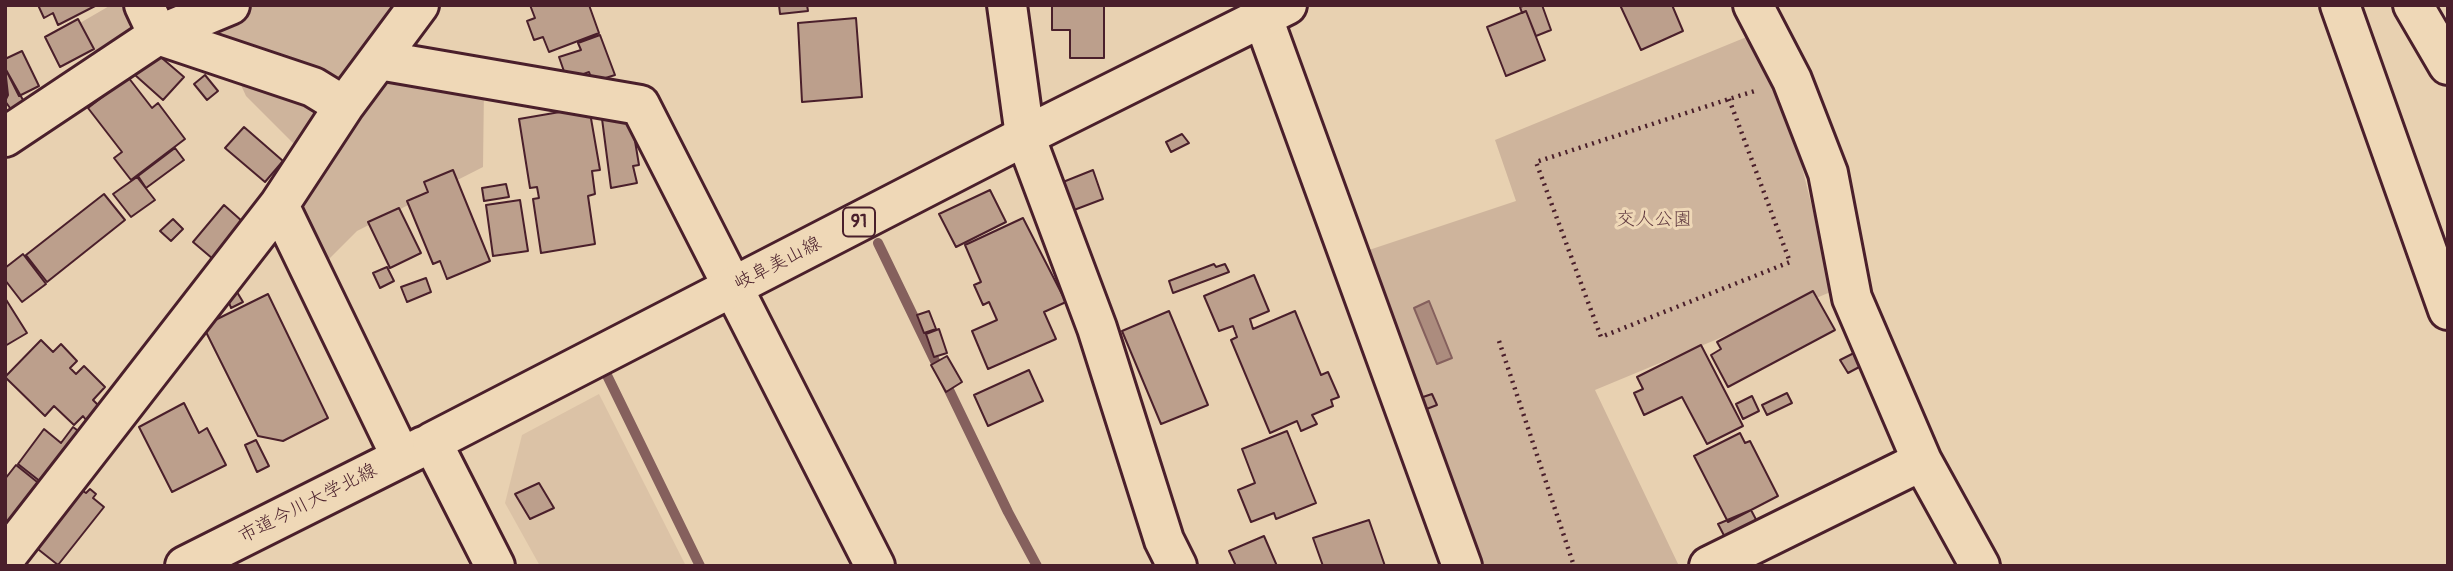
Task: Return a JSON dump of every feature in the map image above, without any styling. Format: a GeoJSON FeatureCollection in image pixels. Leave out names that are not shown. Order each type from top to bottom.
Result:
{"type":"FeatureCollection","features":[{"type":"Feature","properties":{"kind":"main road"},"geometry":{"type":"LineString","coordinates":[[5,137],[151,20],[230,5]]}},
{"type":"Feature","properties":{"kind":"main road"},"geometry":{"type":"LineString","coordinates":[[5,558],[279,205],[344,106],[419,5]]}},
{"type":"Feature","properties":{"kind":"main road"},"geometry":{"type":"LineString","coordinates":[[1007,5],[1025,136],[1097,328],[1164,540],[1177,566]]}},
{"type":"Feature","properties":{"kind":"main road"},"geometry":{"type":"LineString","coordinates":[[1753,5],[1792,80],[1828,173],[1852,298],[1922,461],[1980,566]]}},
{"type":"Feature","properties":{"kind":"main road"},"geometry":{"type":"LineString","coordinates":[[2413,5],[2448,65]]}},
{"type":"Feature","properties":{"kind":"main road"},"geometry":{"type":"LineString","coordinates":[[2341,7],[2448,310]]}},
{"type":"Feature","properties":{"kind":"main road"},"geometry":{"type":"LineString","coordinates":[[1275,12],[1462,566]]}},
{"type":"Feature","properties":{"kind":"main road","name":"岐阜美山線"},"geometry":{"type":"LineString","coordinates":[[416,450],[1025,136],[1275,12]]}},
{"type":"Feature","properties":{"kind":"main road"},"geometry":{"type":"LineString","coordinates":[[151,20],[313,87],[344,106]]}},
{"type":"Feature","properties":{"kind":"main road"},"geometry":{"type":"LineString","coordinates":[[379,60],[640,105],[875,566]]}},
{"type":"Feature","properties":{"kind":"main road"},"geometry":{"type":"LineString","coordinates":[[279,205],[416,450],[495,566]]}},
{"type":"Feature","properties":{"kind":"main road","name":"市道今川大学北線"},"geometry":{"type":"LineString","coordinates":[[185,566],[416,450]]}},
{"type":"Feature","properties":{"kind":"main road"},"geometry":{"type":"LineString","coordinates":[[1709,566],[1922,461]]}},
{"type":"Feature","properties":{"kind":"path"},"geometry":{"type":"LineString","coordinates":[[1730,99],[1790,262],[1601,337],[1536,162],[1730,99],[1792,80]]}},
{"type":"Feature","properties":{"kind":"path"},"geometry":{"type":"LineString","coordinates":[[1499,341],[1574,566]]}},
{"type":"Feature","properties":{"kind":"shaded area"},"geometry":{"type":"Polygon","coordinates":[[[1429,301],[1452,358],[1437,364],[1414,308],[1429,301]]]}},
{"type":"Feature","properties":{"kind":"shaded area"},"geometry":{"type":"Polygon","coordinates":[[[599,394],[686,566],[540,566],[505,503],[522,435],[599,394]]]}},
{"type":"Feature","properties":{"kind":"green space"},"geometry":{"type":"Polygon","coordinates":[[[111,5],[123,5],[132,35],[98,58],[80,23],[111,5]]]}},
{"type":"Feature","properties":{"kind":"green space"},"geometry":{"type":"Polygon","coordinates":[[[253,5],[401,5],[358,76],[332,86],[187,35],[253,5]]]}},
{"type":"Feature","properties":{"kind":"green space","name":"交人公園"},"geometry":{"type":"Polygon","coordinates":[[[1749,36],[1790,119],[1833,291],[1595,390],[1679,566],[1475,566],[1363,252],[1516,201],[1495,140],[1749,36]]]}},
{"type":"Feature","properties":{"kind":"green space"},"geometry":{"type":"Polygon","coordinates":[[[391,72],[484,87],[483,167],[357,231],[323,265],[307,229],[297,191],[391,72]]]}},
{"type":"Feature","properties":{"kind":"green space"},"geometry":{"type":"Polygon","coordinates":[[[236,74],[316,99],[326,121],[302,152],[246,96],[236,74]]]}},
{"type":"Feature","properties":{"kind":"building"},"geometry":{"type":"Polygon","coordinates":[[[38,5],[97,5],[58,25],[53,13],[44,18],[38,5]]]}},
{"type":"Feature","properties":{"kind":"building"},"geometry":{"type":"Polygon","coordinates":[[[530,5],[589,5],[599,33],[549,52],[543,37],[534,40],[527,21],[535,18],[530,5]]]}},
{"type":"Feature","properties":{"kind":"building"},"geometry":{"type":"Polygon","coordinates":[[[779,5],[807,5],[808,11],[780,14],[779,5]]]}},
{"type":"Feature","properties":{"kind":"building"},"geometry":{"type":"Polygon","coordinates":[[[1052,5],[1104,5],[1104,58],[1070,58],[1070,30],[1052,30],[1052,5]]]}},
{"type":"Feature","properties":{"kind":"building"},"geometry":{"type":"Polygon","coordinates":[[[1542,5],[1551,30],[1536,36],[1526,11],[1522,13],[1520,7],[1542,5]]]}},
{"type":"Feature","properties":{"kind":"building"},"geometry":{"type":"Polygon","coordinates":[[[1620,5],[1672,5],[1683,31],[1641,50],[1620,5]]]}},
{"type":"Feature","properties":{"kind":"building"},"geometry":{"type":"Polygon","coordinates":[[[1526,11],[1545,60],[1506,76],[1487,27],[1526,11]]]}},
{"type":"Feature","properties":{"kind":"building"},"geometry":{"type":"Polygon","coordinates":[[[856,18],[862,97],[802,102],[798,23],[856,18]]]}},
{"type":"Feature","properties":{"kind":"building"},"geometry":{"type":"Polygon","coordinates":[[[78,19],[94,49],[60,67],[45,37],[78,19]]]}},
{"type":"Feature","properties":{"kind":"building"},"geometry":{"type":"Polygon","coordinates":[[[600,35],[615,75],[593,82],[589,72],[567,80],[559,57],[581,50],[578,43],[600,35]]]}},
{"type":"Feature","properties":{"kind":"building"},"geometry":{"type":"Polygon","coordinates":[[[22,51],[39,86],[19,96],[5,68],[5,59],[22,51]]]}},
{"type":"Feature","properties":{"kind":"building"},"geometry":{"type":"Polygon","coordinates":[[[156,53],[184,77],[163,100],[135,75],[156,53]]]}},
{"type":"Feature","properties":{"kind":"building"},"geometry":{"type":"Polygon","coordinates":[[[5,68],[27,107],[15,115],[5,101],[8,95],[5,68]]]}},
{"type":"Feature","properties":{"kind":"building"},"geometry":{"type":"Polygon","coordinates":[[[205,75],[218,91],[207,100],[194,84],[205,75]]]}},
{"type":"Feature","properties":{"kind":"building"},"geometry":{"type":"Polygon","coordinates":[[[128,77],[152,108],[158,103],[185,139],[131,180],[114,158],[122,152],[88,108],[128,77]]]}},
{"type":"Feature","properties":{"kind":"building"},"geometry":{"type":"Polygon","coordinates":[[[589,107],[600,170],[592,171],[595,194],[588,196],[595,244],[541,253],[533,199],[539,198],[537,187],[530,188],[519,119],[589,107]]]}},
{"type":"Feature","properties":{"kind":"building"},"geometry":{"type":"Polygon","coordinates":[[[601,111],[632,123],[639,165],[633,166],[637,183],[611,188],[601,111]]]}},
{"type":"Feature","properties":{"kind":"building"},"geometry":{"type":"Polygon","coordinates":[[[244,127],[283,161],[265,182],[225,148],[244,127]]]}},
{"type":"Feature","properties":{"kind":"building"},"geometry":{"type":"Polygon","coordinates":[[[1182,134],[1189,143],[1171,152],[1166,142],[1182,134]]]}},
{"type":"Feature","properties":{"kind":"building"},"geometry":{"type":"Polygon","coordinates":[[[175,148],[184,160],[146,188],[138,176],[175,148]]]}},
{"type":"Feature","properties":{"kind":"building"},"geometry":{"type":"Polygon","coordinates":[[[453,170],[490,261],[447,279],[440,261],[433,264],[407,201],[428,192],[424,182],[453,170]]]}},
{"type":"Feature","properties":{"kind":"building"},"geometry":{"type":"Polygon","coordinates":[[[1093,170],[1103,199],[1074,210],[1063,182],[1093,170]]]}},
{"type":"Feature","properties":{"kind":"building"},"geometry":{"type":"Polygon","coordinates":[[[137,177],[155,200],[131,217],[113,194],[137,177]]]}},
{"type":"Feature","properties":{"kind":"building"},"geometry":{"type":"Polygon","coordinates":[[[506,184],[509,197],[484,201],[482,188],[506,184]]]}},
{"type":"Feature","properties":{"kind":"building"},"geometry":{"type":"Polygon","coordinates":[[[990,190],[1006,222],[956,247],[939,214],[990,190]]]}},
{"type":"Feature","properties":{"kind":"building"},"geometry":{"type":"Polygon","coordinates":[[[104,194],[125,220],[47,282],[26,255],[104,194]]]}},
{"type":"Feature","properties":{"kind":"building"},"geometry":{"type":"Polygon","coordinates":[[[520,200],[528,251],[493,256],[486,205],[520,200]]]}},
{"type":"Feature","properties":{"kind":"building"},"geometry":{"type":"Polygon","coordinates":[[[224,205],[243,222],[213,259],[193,242],[224,205]]]}},
{"type":"Feature","properties":{"kind":"building"},"geometry":{"type":"Polygon","coordinates":[[[399,208],[421,253],[390,268],[368,222],[399,208]]]}},
{"type":"Feature","properties":{"kind":"building"},"geometry":{"type":"Polygon","coordinates":[[[1023,218],[1066,302],[1044,312],[1056,339],[988,369],[972,331],[997,320],[989,302],[983,305],[974,285],[981,282],[965,245],[1023,218]]]}},
{"type":"Feature","properties":{"kind":"building"},"geometry":{"type":"Polygon","coordinates":[[[173,219],[183,229],[171,241],[160,231],[173,219]]]}},
{"type":"Feature","properties":{"kind":"building"},"geometry":{"type":"Polygon","coordinates":[[[23,254],[46,284],[22,302],[5,280],[5,268],[23,254]]]}},
{"type":"Feature","properties":{"kind":"building"},"geometry":{"type":"Polygon","coordinates":[[[1214,264],[1216,267],[1225,264],[1229,272],[1173,293],[1169,281],[1214,264]]]}},
{"type":"Feature","properties":{"kind":"building"},"geometry":{"type":"Polygon","coordinates":[[[387,267],[394,281],[380,288],[373,273],[387,267]]]}},
{"type":"Feature","properties":{"kind":"building"},"geometry":{"type":"Polygon","coordinates":[[[1254,275],[1269,311],[1250,319],[1253,329],[1295,311],[1321,375],[1328,372],[1339,397],[1331,400],[1333,406],[1312,415],[1317,424],[1301,431],[1297,421],[1270,433],[1231,340],[1237,337],[1233,326],[1219,331],[1204,296],[1254,275]]]}},
{"type":"Feature","properties":{"kind":"building"},"geometry":{"type":"Polygon","coordinates":[[[426,278],[431,292],[407,302],[401,287],[426,278]]]}},
{"type":"Feature","properties":{"kind":"building"},"geometry":{"type":"Polygon","coordinates":[[[1813,291],[1835,330],[1728,387],[1711,355],[1721,349],[1717,342],[1813,291]]]}},
{"type":"Feature","properties":{"kind":"building"},"geometry":{"type":"Polygon","coordinates":[[[237,292],[243,302],[231,308],[227,297],[237,292]]]}},
{"type":"Feature","properties":{"kind":"building"},"geometry":{"type":"Polygon","coordinates":[[[268,294],[328,418],[283,441],[258,436],[203,326],[268,294]]]}},
{"type":"Feature","properties":{"kind":"building"},"geometry":{"type":"Polygon","coordinates":[[[5,298],[27,333],[5,346],[5,298]]]}},
{"type":"Feature","properties":{"kind":"building"},"geometry":{"type":"Polygon","coordinates":[[[929,311],[936,329],[924,333],[917,315],[929,311]]]}},
{"type":"Feature","properties":{"kind":"building"},"geometry":{"type":"Polygon","coordinates":[[[1169,311],[1208,405],[1161,424],[1122,331],[1169,311]]]}},
{"type":"Feature","properties":{"kind":"building"},"geometry":{"type":"Polygon","coordinates":[[[939,329],[947,353],[934,357],[926,334],[939,329]]]}},
{"type":"Feature","properties":{"kind":"building"},"geometry":{"type":"Polygon","coordinates":[[[41,340],[53,352],[61,344],[77,361],[70,368],[76,374],[84,366],[105,387],[93,400],[99,406],[86,420],[83,416],[74,425],[54,406],[45,416],[5,377],[41,340]]]}},
{"type":"Feature","properties":{"kind":"building"},"geometry":{"type":"Polygon","coordinates":[[[1701,345],[1743,426],[1707,444],[1682,397],[1644,415],[1634,393],[1643,389],[1637,377],[1701,345]]]}},
{"type":"Feature","properties":{"kind":"building"},"geometry":{"type":"Polygon","coordinates":[[[1856,352],[1863,365],[1848,373],[1840,360],[1856,352]]]}},
{"type":"Feature","properties":{"kind":"building"},"geometry":{"type":"Polygon","coordinates":[[[947,356],[962,382],[946,392],[931,365],[947,356]]]}},
{"type":"Feature","properties":{"kind":"building"},"geometry":{"type":"Polygon","coordinates":[[[1029,370],[1043,401],[988,426],[974,395],[1029,370]]]}},
{"type":"Feature","properties":{"kind":"building"},"geometry":{"type":"Polygon","coordinates":[[[1787,393],[1792,403],[1767,415],[1762,405],[1787,393]]]}},
{"type":"Feature","properties":{"kind":"building"},"geometry":{"type":"Polygon","coordinates":[[[1432,394],[1437,405],[1424,410],[1420,398],[1432,394]]]}},
{"type":"Feature","properties":{"kind":"building"},"geometry":{"type":"Polygon","coordinates":[[[1752,396],[1759,411],[1743,419],[1736,404],[1752,396]]]}},
{"type":"Feature","properties":{"kind":"building"},"geometry":{"type":"Polygon","coordinates":[[[184,403],[199,433],[207,428],[226,465],[172,492],[139,427],[184,403]]]}},
{"type":"Feature","properties":{"kind":"building"},"geometry":{"type":"Polygon","coordinates":[[[73,427],[85,436],[46,486],[18,464],[44,429],[61,443],[73,427]]]}},
{"type":"Feature","properties":{"kind":"building"},"geometry":{"type":"Polygon","coordinates":[[[1287,431],[1316,503],[1276,519],[1274,513],[1251,522],[1238,490],[1255,483],[1242,449],[1287,431]]]}},
{"type":"Feature","properties":{"kind":"building"},"geometry":{"type":"Polygon","coordinates":[[[1740,433],[1745,443],[1750,441],[1778,496],[1728,522],[1694,456],[1740,433]]]}},
{"type":"Feature","properties":{"kind":"building"},"geometry":{"type":"Polygon","coordinates":[[[256,440],[269,466],[257,472],[245,445],[256,440]]]}},
{"type":"Feature","properties":{"kind":"building"},"geometry":{"type":"Polygon","coordinates":[[[16,465],[46,489],[5,541],[5,479],[16,465]]]}},
{"type":"Feature","properties":{"kind":"building"},"geometry":{"type":"Polygon","coordinates":[[[539,483],[554,508],[530,519],[515,494],[539,483]]]}},
{"type":"Feature","properties":{"kind":"building"},"geometry":{"type":"Polygon","coordinates":[[[80,489],[86,493],[90,489],[96,494],[93,498],[104,507],[58,565],[34,546],[80,489]]]}},
{"type":"Feature","properties":{"kind":"building"},"geometry":{"type":"Polygon","coordinates":[[[1751,510],[1761,529],[1729,545],[1718,524],[1751,510]]]}},
{"type":"Feature","properties":{"kind":"building"},"geometry":{"type":"Polygon","coordinates":[[[1369,520],[1385,566],[1323,566],[1313,538],[1369,520]]]}},
{"type":"Feature","properties":{"kind":"building"},"geometry":{"type":"Polygon","coordinates":[[[1264,536],[1277,566],[1236,566],[1229,551],[1264,536]]]}},
{"type":"Feature","properties":{"kind":"waterway"},"geometry":{"type":"LineString","coordinates":[[878,243],[1008,512],[1037,566]]}},
{"type":"Feature","properties":{"kind":"waterway"},"geometry":{"type":"LineString","coordinates":[[601,363],[700,566]]}}]}
